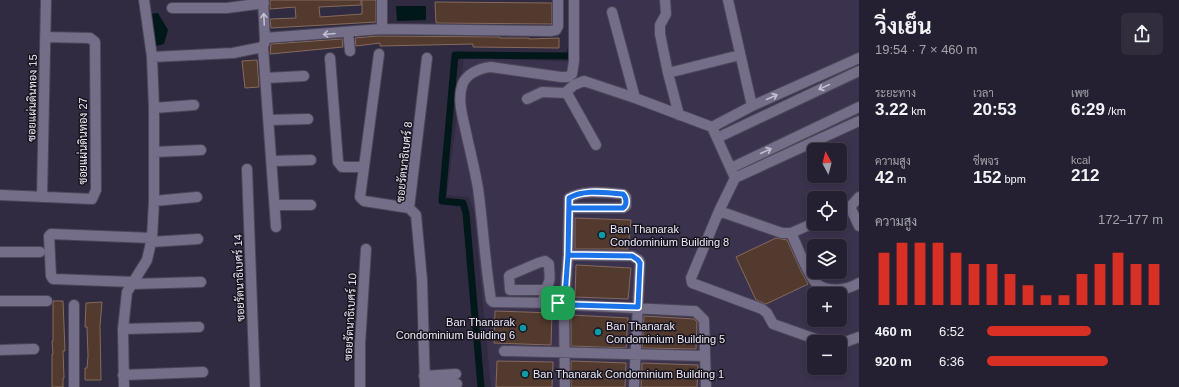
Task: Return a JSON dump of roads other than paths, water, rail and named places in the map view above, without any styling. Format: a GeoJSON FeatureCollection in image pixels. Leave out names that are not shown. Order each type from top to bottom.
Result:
{"type":"FeatureCollection","features":[{"type":"Feature","properties":{"kind":"street","name":"ซอยแผ่นดินทอง 15"},"geometry":{"type":"LineString","coordinates":[[42,197],[46,0]]}},
{"type":"Feature","properties":{"kind":"street"},"geometry":{"type":"LineString","coordinates":[[124,387],[124,329],[127,292],[147,260],[151,240],[154,201],[154,108],[152,58],[144,0]]}},
{"type":"Feature","properties":{"kind":"street"},"geometry":{"type":"LineString","coordinates":[[382,0],[382,29]]}},
{"type":"Feature","properties":{"kind":"street"},"geometry":{"type":"LineString","coordinates":[[152,58],[233,53],[264,42],[382,29],[550,31],[556,30],[558,26],[558,0]]}},
{"type":"Feature","properties":{"kind":"street"},"geometry":{"type":"LineString","coordinates":[[574,0],[574,61],[572,74],[561,77],[491,67],[484,68],[469,75],[462,84],[460,99],[462,114],[478,187],[487,277],[491,300],[493,302],[562,304],[571,309],[573,305],[695,311],[704,320],[706,387]]}},
{"type":"Feature","properties":{"kind":"street"},"geometry":{"type":"LineString","coordinates":[[665,0],[666,14],[660,25],[660,34],[679,115]]}},
{"type":"Feature","properties":{"kind":"street"},"geometry":{"type":"LineString","coordinates":[[728,0],[752,106]]}},
{"type":"Feature","properties":{"kind":"street"},"geometry":{"type":"LineString","coordinates":[[172,8],[227,8],[264,2],[264,42],[276,227]]}},
{"type":"Feature","properties":{"kind":"street"},"geometry":{"type":"LineString","coordinates":[[612,12],[635,98]]}},
{"type":"Feature","properties":{"kind":"street"},"geometry":{"type":"LineString","coordinates":[[348,32],[350,51]]}},
{"type":"Feature","properties":{"kind":"street","name":"ซอยแผ่นดินทอง 27"},"geometry":{"type":"LineString","coordinates":[[0,195],[92,199],[96,190],[95,42],[90,38],[45,37]]}},
{"type":"Feature","properties":{"kind":"street"},"geometry":{"type":"LineString","coordinates":[[379,54],[360,197],[364,201],[409,208]]}},
{"type":"Feature","properties":{"kind":"street"},"geometry":{"type":"LineString","coordinates":[[668,73],[740,55]]}},
{"type":"Feature","properties":{"kind":"street"},"geometry":{"type":"LineString","coordinates":[[330,58],[338,162],[342,166],[364,167]]}},
{"type":"Feature","properties":{"kind":"street","name":"ซอยรัตนาธิเบศร์ 8"},"geometry":{"type":"LineString","coordinates":[[425,383],[422,280],[417,222],[416,215],[409,208],[428,58]]}},
{"type":"Feature","properties":{"kind":"street"},"geometry":{"type":"LineString","coordinates":[[712,127],[752,106],[859,58]]}},
{"type":"Feature","properties":{"kind":"street"},"geometry":{"type":"LineString","coordinates":[[717,138],[859,71]]}},
{"type":"Feature","properties":{"kind":"street"},"geometry":{"type":"LineString","coordinates":[[266,78],[304,76]]}},
{"type":"Feature","properties":{"kind":"street"},"geometry":{"type":"LineString","coordinates":[[565,93],[574,85],[584,81],[635,98],[712,127],[735,178]]}},
{"type":"Feature","properties":{"kind":"street"},"geometry":{"type":"LineString","coordinates":[[527,99],[542,92],[565,93],[568,95],[596,145]]}},
{"type":"Feature","properties":{"kind":"street"},"geometry":{"type":"LineString","coordinates":[[154,108],[194,105]]}},
{"type":"Feature","properties":{"kind":"street"},"geometry":{"type":"LineString","coordinates":[[731,168],[859,107]]}},
{"type":"Feature","properties":{"kind":"street"},"geometry":{"type":"LineString","coordinates":[[269,120],[308,119]]}},
{"type":"Feature","properties":{"kind":"street"},"geometry":{"type":"LineString","coordinates":[[807,336],[773,324],[767,313],[762,309],[692,283],[692,278],[718,211],[735,178],[859,121]]}},
{"type":"Feature","properties":{"kind":"street"},"geometry":{"type":"LineString","coordinates":[[154,152],[201,150]]}},
{"type":"Feature","properties":{"kind":"street"},"geometry":{"type":"LineString","coordinates":[[272,161],[311,160]]}},
{"type":"Feature","properties":{"kind":"street","name":"ซอยรัตนาธิเบศร์ 14"},"geometry":{"type":"LineString","coordinates":[[247,169],[255,387]]}},
{"type":"Feature","properties":{"kind":"street"},"geometry":{"type":"LineString","coordinates":[[565,387],[565,352],[562,304],[568,255],[569,198],[575,194],[583,193],[623,194],[626,197],[626,206],[623,208],[569,208]]}},
{"type":"Feature","properties":{"kind":"street"},"geometry":{"type":"LineString","coordinates":[[154,201],[197,197]]}},
{"type":"Feature","properties":{"kind":"street"},"geometry":{"type":"LineString","coordinates":[[847,208],[859,197]]}},
{"type":"Feature","properties":{"kind":"street"},"geometry":{"type":"LineString","coordinates":[[275,205],[312,205]]}},
{"type":"Feature","properties":{"kind":"street"},"geometry":{"type":"LineString","coordinates":[[850,207],[859,226]]}},
{"type":"Feature","properties":{"kind":"street"},"geometry":{"type":"LineString","coordinates":[[718,211],[782,233],[791,233],[807,226]]}},
{"type":"Feature","properties":{"kind":"street"},"geometry":{"type":"LineString","coordinates":[[791,233],[810,274],[816,283],[825,288],[836,290],[849,288],[859,283]]}},
{"type":"Feature","properties":{"kind":"street"},"geometry":{"type":"LineString","coordinates":[[198,239],[151,240],[51,234],[49,236],[51,276],[53,279],[133,283],[201,282]]}},
{"type":"Feature","properties":{"kind":"street","name":"ซอยรัตนาธิเบศร์ 10"},"geometry":{"type":"LineString","coordinates":[[360,387],[360,344],[366,248]]}},
{"type":"Feature","properties":{"kind":"street"},"geometry":{"type":"LineString","coordinates":[[0,252],[40,252]]}},
{"type":"Feature","properties":{"kind":"street"},"geometry":{"type":"LineString","coordinates":[[568,255],[632,256],[640,263],[634,387]]}},
{"type":"Feature","properties":{"kind":"street"},"geometry":{"type":"LineString","coordinates":[[543,304],[545,290]]}},
{"type":"Feature","properties":{"kind":"street"},"geometry":{"type":"LineString","coordinates":[[0,301],[47,301]]}},
{"type":"Feature","properties":{"kind":"street"},"geometry":{"type":"LineString","coordinates":[[74,304],[74,387]]}},
{"type":"Feature","properties":{"kind":"street"},"geometry":{"type":"LineString","coordinates":[[124,329],[199,327]]}},
{"type":"Feature","properties":{"kind":"street"},"geometry":{"type":"LineString","coordinates":[[847,341],[859,337]]}},
{"type":"Feature","properties":{"kind":"street"},"geometry":{"type":"LineString","coordinates":[[0,350],[34,349]]}},
{"type":"Feature","properties":{"kind":"street"},"geometry":{"type":"LineString","coordinates":[[504,351],[705,356]]}},
{"type":"Feature","properties":{"kind":"street"},"geometry":{"type":"LineString","coordinates":[[123,375],[203,372]]}},
{"type":"Feature","properties":{"kind":"street"},"geometry":{"type":"LineString","coordinates":[[425,383],[456,379]]}},
{"type":"Feature","properties":{"kind":"waterway"},"geometry":{"type":"LineString","coordinates":[[481,387],[466,213],[463,203],[442,201],[455,55],[571,56],[571,50]]}},
{"type":"Feature","properties":{"kind":"place","name":"Ban Thanarak Condominium Building 8"},"geometry":{"type":"Point","coordinates":[602,235]}},
{"type":"Feature","properties":{"kind":"place","name":"Ban Thanarak Condominium Building 6"},"geometry":{"type":"Point","coordinates":[523,328]}},
{"type":"Feature","properties":{"kind":"place","name":"Ban Thanarak Condominium Building 5"},"geometry":{"type":"Point","coordinates":[598,332]}},
{"type":"Feature","properties":{"kind":"place","name":"Ban Thanarak Condominium Building 1"},"geometry":{"type":"Point","coordinates":[525,374]}}]}
